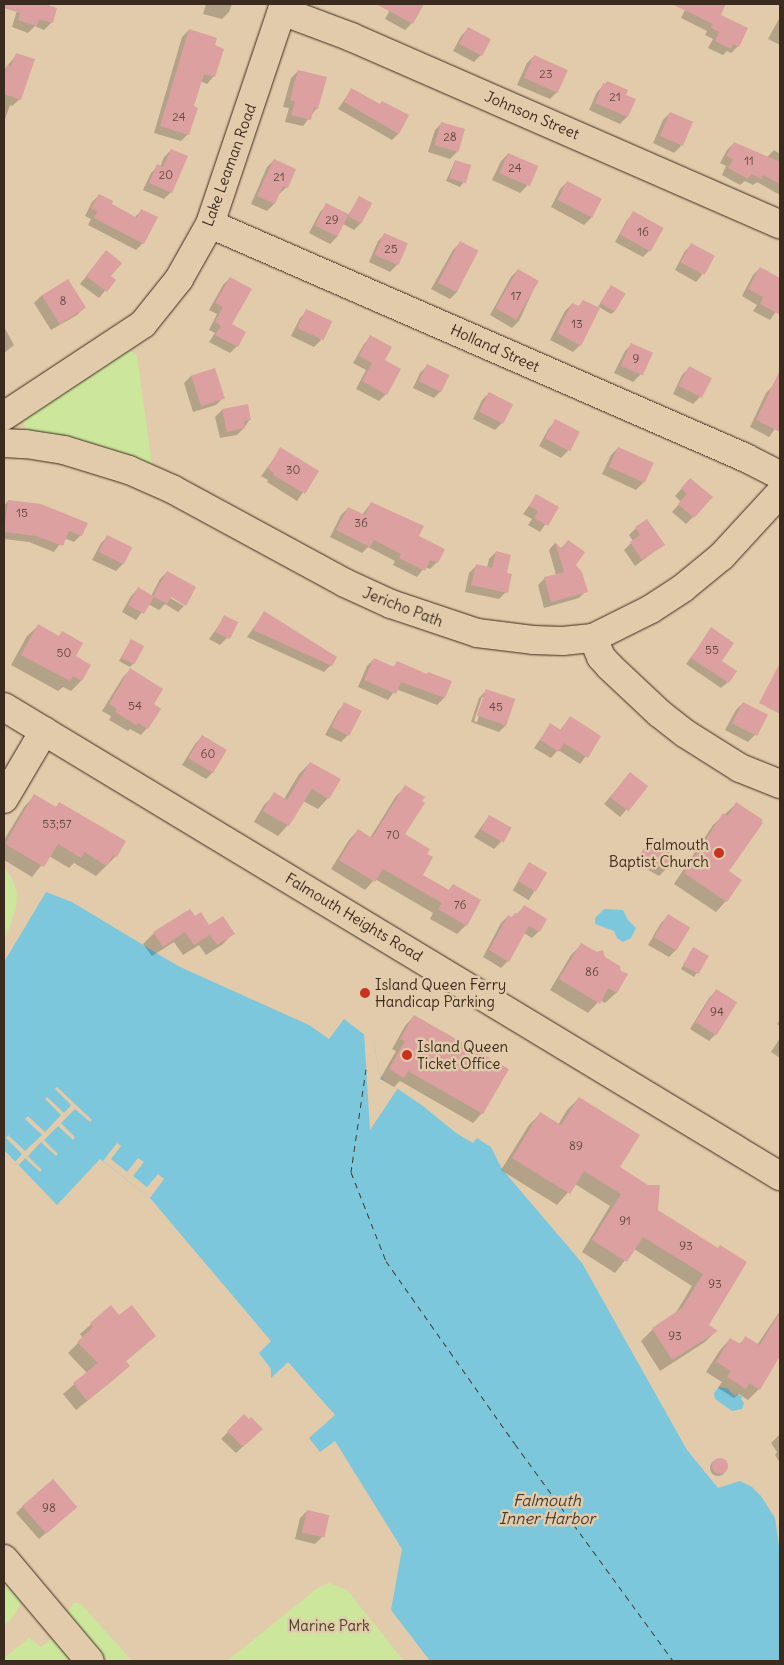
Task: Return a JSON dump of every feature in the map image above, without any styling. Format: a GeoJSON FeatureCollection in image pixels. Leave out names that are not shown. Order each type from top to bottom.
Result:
{"type":"FeatureCollection","features":[{"type":"Feature","properties":{"kind":"street","name":"Lake Leaman Road"},"geometry":{"type":"LineString","coordinates":[[4,416],[143,324],[179,279],[210,224],[283,7]]}},
{"type":"Feature","properties":{"kind":"street","name":"Johnson Street"},"geometry":{"type":"LineString","coordinates":[[283,7],[780,224]]}},
{"type":"Feature","properties":{"kind":"street","name":"Holland Street"},"geometry":{"type":"LineString","coordinates":[[210,224],[746,458],[780,475]]}},
{"type":"Feature","properties":{"kind":"street","name":"Jericho Path"},"geometry":{"type":"LineString","coordinates":[[4,443],[26,444],[64,450],[129,470],[172,489],[368,595],[431,619],[504,638],[563,642],[593,638],[632,620],[683,588],[732,547],[780,494]]}},
{"type":"Feature","properties":{"kind":"street"},"geometry":{"type":"LineString","coordinates":[[593,638],[601,656],[610,666],[679,729],[740,768],[780,784]]}},
{"type":"Feature","properties":{"kind":"street","name":"Falmouth Heights Road"},"geometry":{"type":"LineString","coordinates":[[4,707],[779,1172]]}},
{"type":"Feature","properties":{"kind":"street"},"geometry":{"type":"LineString","coordinates":[[4,799],[44,731]]}},
{"type":"Feature","properties":{"kind":"street"},"geometry":{"type":"LineString","coordinates":[[4,1559],[90,1661]]}},
{"type":"Feature","properties":{"kind":"green space"},"geometry":{"type":"Polygon","coordinates":[[[127,348],[137,356],[152,465],[146,468],[76,442],[26,430],[22,417],[85,381],[127,348]]]}},
{"type":"Feature","properties":{"kind":"green space"},"geometry":{"type":"Polygon","coordinates":[[[4,868],[13,880],[17,893],[16,908],[4,938],[4,868]]]}},
{"type":"Feature","properties":{"kind":"green space"},"geometry":{"type":"Polygon","coordinates":[[[4,1583],[19,1600],[20,1605],[12,1618],[4,1625],[4,1583]]]}},
{"type":"Feature","properties":{"kind":"green space","name":"Marine Park"},"geometry":{"type":"Polygon","coordinates":[[[330,1583],[347,1590],[404,1661],[227,1661],[319,1587],[330,1583]]]}},
{"type":"Feature","properties":{"kind":"green space"},"geometry":{"type":"Polygon","coordinates":[[[74,1602],[81,1604],[132,1661],[105,1661],[66,1615],[74,1602]]]}},
{"type":"Feature","properties":{"kind":"green space"},"geometry":{"type":"Polygon","coordinates":[[[29,1638],[41,1647],[50,1640],[54,1640],[72,1661],[4,1661],[4,1658],[29,1638]]]}},
{"type":"Feature","properties":{"kind":"water","name":"Falmouth Inner Harbor"},"geometry":{"type":"Polygon","coordinates":[[[46,892],[72,902],[178,966],[309,1025],[329,1039],[344,1019],[374,1042],[379,1072],[383,1079],[423,1106],[456,1133],[473,1143],[477,1138],[491,1147],[502,1169],[582,1263],[687,1450],[718,1488],[740,1481],[752,1487],[761,1496],[775,1518],[780,1553],[780,1661],[430,1661],[391,1610],[402,1549],[335,1441],[320,1452],[309,1438],[335,1415],[288,1362],[271,1378],[271,1369],[259,1353],[271,1341],[150,1198],[100,1159],[57,1205],[4,1150],[4,962],[46,892]]]}},
{"type":"Feature","properties":{"kind":"water"},"geometry":{"type":"Polygon","coordinates":[[[604,909],[623,910],[628,920],[636,928],[631,938],[623,942],[617,938],[614,931],[595,924],[595,918],[604,909]]]}},
{"type":"Feature","properties":{"kind":"water"},"geometry":{"type":"Polygon","coordinates":[[[719,1387],[727,1388],[735,1396],[737,1394],[742,1397],[741,1399],[744,1403],[742,1409],[732,1411],[715,1399],[714,1393],[719,1387]]]}},
{"type":"Feature","properties":{"kind":"pier"},"geometry":{"type":"Polygon","coordinates":[[[364,1033],[374,1042],[382,1079],[398,1088],[370,1130],[364,1033]]]}},
{"type":"Feature","properties":{"kind":"pier"},"geometry":{"type":"Polygon","coordinates":[[[57,1087],[92,1120],[90,1122],[75,1109],[61,1123],[75,1137],[73,1140],[58,1126],[44,1140],[58,1154],[56,1156],[41,1142],[28,1156],[42,1170],[40,1172],[25,1158],[19,1165],[15,1162],[22,1154],[6,1138],[8,1135],[25,1151],[42,1135],[25,1119],[28,1116],[45,1132],[61,1115],[45,1099],[47,1097],[64,1113],[71,1105],[55,1089],[57,1087]]]}},
{"type":"Feature","properties":{"kind":"pier"},"geometry":{"type":"Polygon","coordinates":[[[117,1143],[121,1146],[111,1159],[127,1172],[138,1158],[144,1162],[133,1176],[147,1187],[158,1174],[164,1179],[150,1198],[103,1161],[117,1143]]]}},
{"type":"Feature","properties":{"kind":"building"},"geometry":{"type":"Polygon","coordinates":[[[4,4],[44,4],[57,8],[53,23],[39,19],[37,26],[18,20],[20,13],[4,8],[4,4]]]}},
{"type":"Feature","properties":{"kind":"building"},"geometry":{"type":"Polygon","coordinates":[[[376,4],[424,4],[413,24],[376,4]]]}},
{"type":"Feature","properties":{"kind":"building"},"geometry":{"type":"Polygon","coordinates":[[[672,4],[726,4],[721,15],[748,28],[739,47],[733,44],[731,49],[715,41],[719,32],[711,28],[713,24],[672,4]]]}},
{"type":"Feature","properties":{"kind":"building"},"geometry":{"type":"Polygon","coordinates":[[[468,27],[491,39],[482,56],[459,44],[468,27]]]}},
{"type":"Feature","properties":{"kind":"building"},"geometry":{"type":"Polygon","coordinates":[[[189,29],[217,38],[215,45],[224,49],[215,77],[204,74],[194,106],[198,108],[189,135],[160,126],[189,29]]]}},
{"type":"Feature","properties":{"kind":"building"},"geometry":{"type":"Polygon","coordinates":[[[16,53],[35,59],[21,100],[4,94],[4,75],[7,65],[11,66],[16,53]]]}},
{"type":"Feature","properties":{"kind":"building"},"geometry":{"type":"Polygon","coordinates":[[[534,55],[568,70],[558,93],[524,78],[534,55]]]}},
{"type":"Feature","properties":{"kind":"building"},"geometry":{"type":"Polygon","coordinates":[[[298,70],[327,77],[318,109],[314,107],[311,120],[291,115],[295,102],[290,100],[298,70]]]}},
{"type":"Feature","properties":{"kind":"building"},"geometry":{"type":"Polygon","coordinates":[[[607,81],[628,90],[626,95],[636,99],[628,117],[595,103],[603,83],[606,84],[607,81]]]}},
{"type":"Feature","properties":{"kind":"building"},"geometry":{"type":"Polygon","coordinates":[[[351,88],[380,104],[382,101],[409,115],[399,134],[344,102],[351,88]]]}},
{"type":"Feature","properties":{"kind":"building"},"geometry":{"type":"Polygon","coordinates":[[[670,112],[693,122],[683,146],[660,136],[670,112]]]}},
{"type":"Feature","properties":{"kind":"building"},"geometry":{"type":"Polygon","coordinates":[[[441,122],[465,129],[458,152],[434,145],[441,122]]]}},
{"type":"Feature","properties":{"kind":"building"},"geometry":{"type":"Polygon","coordinates":[[[734,142],[780,162],[780,184],[763,175],[761,179],[751,174],[748,179],[728,168],[733,159],[726,156],[734,142]]]}},
{"type":"Feature","properties":{"kind":"building"},"geometry":{"type":"Polygon","coordinates":[[[171,149],[188,156],[172,193],[149,183],[157,164],[163,167],[171,149]]]}},
{"type":"Feature","properties":{"kind":"building"},"geometry":{"type":"Polygon","coordinates":[[[508,153],[538,166],[530,186],[499,173],[508,153]]]}},
{"type":"Feature","properties":{"kind":"building"},"geometry":{"type":"Polygon","coordinates":[[[274,159],[296,169],[288,188],[283,186],[275,204],[257,196],[274,159]]]}},
{"type":"Feature","properties":{"kind":"building"},"geometry":{"type":"Polygon","coordinates":[[[455,160],[471,165],[466,183],[449,178],[455,160]]]}},
{"type":"Feature","properties":{"kind":"building"},"geometry":{"type":"Polygon","coordinates":[[[567,181],[602,199],[592,217],[557,200],[567,181]]]}},
{"type":"Feature","properties":{"kind":"building"},"geometry":{"type":"Polygon","coordinates":[[[99,194],[113,201],[112,204],[137,218],[141,209],[158,217],[144,244],[94,218],[97,211],[91,208],[99,194]]]}},
{"type":"Feature","properties":{"kind":"building"},"geometry":{"type":"Polygon","coordinates":[[[359,196],[372,203],[361,223],[348,216],[359,196]]]}},
{"type":"Feature","properties":{"kind":"building"},"geometry":{"type":"Polygon","coordinates":[[[326,203],[348,214],[338,236],[315,225],[326,203]]]}},
{"type":"Feature","properties":{"kind":"building"},"geometry":{"type":"Polygon","coordinates":[[[633,211],[664,228],[651,252],[620,235],[633,211]]]}},
{"type":"Feature","properties":{"kind":"building"},"geometry":{"type":"Polygon","coordinates":[[[384,233],[408,243],[399,265],[375,255],[384,233]]]}},
{"type":"Feature","properties":{"kind":"building"},"geometry":{"type":"Polygon","coordinates":[[[460,241],[479,251],[456,292],[438,282],[460,241]]]}},
{"type":"Feature","properties":{"kind":"building"},"geometry":{"type":"Polygon","coordinates":[[[691,243],[715,256],[705,275],[681,262],[691,243]]]}},
{"type":"Feature","properties":{"kind":"building"},"geometry":{"type":"Polygon","coordinates":[[[106,250],[122,263],[111,276],[116,280],[107,292],[86,276],[106,250]]]}},
{"type":"Feature","properties":{"kind":"building"},"geometry":{"type":"Polygon","coordinates":[[[760,267],[780,278],[780,315],[760,304],[763,297],[748,289],[760,267]]]}},
{"type":"Feature","properties":{"kind":"building"},"geometry":{"type":"Polygon","coordinates":[[[518,269],[539,281],[516,320],[496,308],[518,269]]]}},
{"type":"Feature","properties":{"kind":"building"},"geometry":{"type":"Polygon","coordinates":[[[230,277],[252,289],[232,324],[246,332],[238,347],[215,335],[221,326],[215,322],[223,307],[215,303],[230,277]]]}},
{"type":"Feature","properties":{"kind":"building"},"geometry":{"type":"Polygon","coordinates":[[[68,279],[86,308],[60,324],[42,295],[68,279]]]}},
{"type":"Feature","properties":{"kind":"building"},"geometry":{"type":"Polygon","coordinates":[[[611,285],[626,294],[615,312],[600,303],[611,285]]]}},
{"type":"Feature","properties":{"kind":"building"},"geometry":{"type":"Polygon","coordinates":[[[583,300],[600,308],[581,346],[557,333],[572,303],[579,306],[583,300]]]}},
{"type":"Feature","properties":{"kind":"building"},"geometry":{"type":"Polygon","coordinates":[[[306,309],[332,321],[323,340],[297,328],[306,309]]]}},
{"type":"Feature","properties":{"kind":"building"},"geometry":{"type":"Polygon","coordinates":[[[370,335],[392,347],[385,360],[401,369],[387,395],[362,381],[372,363],[359,356],[370,335]]]}},
{"type":"Feature","properties":{"kind":"building"},"geometry":{"type":"Polygon","coordinates":[[[631,343],[653,353],[643,376],[621,366],[631,343]]]}},
{"type":"Feature","properties":{"kind":"building"},"geometry":{"type":"Polygon","coordinates":[[[427,364],[449,375],[441,392],[419,381],[427,364]]]}},
{"type":"Feature","properties":{"kind":"building"},"geometry":{"type":"Polygon","coordinates":[[[689,366],[712,378],[702,398],[679,385],[689,366]]]}},
{"type":"Feature","properties":{"kind":"building"},"geometry":{"type":"Polygon","coordinates":[[[215,368],[225,398],[201,406],[191,376],[215,368]]]}},
{"type":"Feature","properties":{"kind":"building"},"geometry":{"type":"Polygon","coordinates":[[[780,370],[780,432],[756,420],[780,370]]]}},
{"type":"Feature","properties":{"kind":"building"},"geometry":{"type":"Polygon","coordinates":[[[489,392],[513,404],[503,424],[479,412],[489,392]]]}},
{"type":"Feature","properties":{"kind":"building"},"geometry":{"type":"Polygon","coordinates":[[[248,404],[251,420],[244,421],[245,428],[227,432],[222,409],[248,404]]]}},
{"type":"Feature","properties":{"kind":"building"},"geometry":{"type":"Polygon","coordinates":[[[555,419],[580,432],[570,451],[545,439],[555,419]]]}},
{"type":"Feature","properties":{"kind":"building"},"geometry":{"type":"Polygon","coordinates":[[[280,447],[319,471],[305,494],[273,475],[274,473],[268,469],[280,447]]]}},
{"type":"Feature","properties":{"kind":"building"},"geometry":{"type":"Polygon","coordinates":[[[618,447],[654,463],[645,483],[609,467],[618,447]]]}},
{"type":"Feature","properties":{"kind":"building"},"geometry":{"type":"Polygon","coordinates":[[[690,478],[713,497],[694,518],[678,504],[687,494],[681,488],[690,478]]]}},
{"type":"Feature","properties":{"kind":"building"},"geometry":{"type":"Polygon","coordinates":[[[536,494],[559,507],[548,526],[534,518],[538,511],[529,506],[536,494]]]}},
{"type":"Feature","properties":{"kind":"building"},"geometry":{"type":"Polygon","coordinates":[[[8,500],[41,504],[88,523],[82,536],[69,531],[63,546],[36,536],[4,532],[8,500]]]}},
{"type":"Feature","properties":{"kind":"building"},"geometry":{"type":"Polygon","coordinates":[[[371,502],[424,526],[419,536],[445,549],[438,563],[430,560],[425,571],[399,558],[401,554],[374,540],[370,547],[336,530],[348,507],[365,515],[371,502]]]}},
{"type":"Feature","properties":{"kind":"building"},"geometry":{"type":"Polygon","coordinates":[[[647,519],[665,545],[642,560],[630,542],[640,535],[635,527],[647,519]]]}},
{"type":"Feature","properties":{"kind":"building"},"geometry":{"type":"Polygon","coordinates":[[[107,535],[132,547],[124,564],[99,552],[107,535]]]}},
{"type":"Feature","properties":{"kind":"building"},"geometry":{"type":"Polygon","coordinates":[[[568,540],[585,552],[576,565],[582,572],[588,592],[551,602],[544,577],[564,572],[555,542],[562,549],[568,540]]]}},
{"type":"Feature","properties":{"kind":"building"},"geometry":{"type":"Polygon","coordinates":[[[496,551],[511,555],[507,573],[512,574],[508,593],[471,585],[476,564],[492,568],[496,551]]]}},
{"type":"Feature","properties":{"kind":"building"},"geometry":{"type":"Polygon","coordinates":[[[167,571],[196,587],[186,606],[171,597],[167,604],[154,597],[144,614],[128,605],[138,587],[153,596],[167,571]]]}},
{"type":"Feature","properties":{"kind":"building"},"geometry":{"type":"Polygon","coordinates":[[[264,611],[337,657],[332,666],[253,630],[264,611]]]}},
{"type":"Feature","properties":{"kind":"building"},"geometry":{"type":"Polygon","coordinates":[[[224,615],[238,622],[230,639],[215,632],[224,615]]]}},
{"type":"Feature","properties":{"kind":"building"},"geometry":{"type":"Polygon","coordinates":[[[38,624],[59,636],[62,631],[83,643],[76,656],[91,665],[82,681],[73,676],[70,681],[21,655],[38,624]]]}},
{"type":"Feature","properties":{"kind":"building"},"geometry":{"type":"Polygon","coordinates":[[[711,627],[734,643],[722,661],[737,671],[729,683],[691,658],[711,627]]]}},
{"type":"Feature","properties":{"kind":"building"},"geometry":{"type":"Polygon","coordinates":[[[131,639],[144,646],[134,665],[121,658],[131,639]]]}},
{"type":"Feature","properties":{"kind":"building"},"geometry":{"type":"Polygon","coordinates":[[[374,658],[394,667],[397,661],[427,674],[428,672],[452,681],[445,698],[401,682],[396,694],[364,680],[374,658]]]}},
{"type":"Feature","properties":{"kind":"building"},"geometry":{"type":"Polygon","coordinates":[[[780,663],[780,714],[759,703],[780,663]]]}},
{"type":"Feature","properties":{"kind":"building"},"geometry":{"type":"Polygon","coordinates":[[[130,668],[163,689],[154,704],[161,709],[148,729],[138,723],[136,725],[115,712],[117,709],[109,704],[130,668]]]}},
{"type":"Feature","properties":{"kind":"building"},"geometry":{"type":"Polygon","coordinates":[[[486,689],[515,699],[506,726],[477,715],[486,689]]]}},
{"type":"Feature","properties":{"kind":"building"},"geometry":{"type":"Polygon","coordinates":[[[344,702],[362,711],[349,736],[331,727],[344,702]]]}},
{"type":"Feature","properties":{"kind":"building"},"geometry":{"type":"Polygon","coordinates":[[[743,702],[768,715],[757,736],[732,723],[743,702]]]}},
{"type":"Feature","properties":{"kind":"building"},"geometry":{"type":"Polygon","coordinates":[[[570,716],[601,736],[588,758],[564,743],[559,752],[540,740],[550,723],[561,730],[570,716]]]}},
{"type":"Feature","properties":{"kind":"building"},"geometry":{"type":"Polygon","coordinates":[[[202,735],[227,750],[213,773],[188,758],[202,735]]]}},
{"type":"Feature","properties":{"kind":"building"},"geometry":{"type":"Polygon","coordinates":[[[310,762],[341,779],[329,799],[312,789],[289,826],[263,811],[274,792],[287,800],[310,762]]]}},
{"type":"Feature","properties":{"kind":"building"},"geometry":{"type":"Polygon","coordinates":[[[630,772],[648,786],[628,811],[610,797],[630,772]]]}},
{"type":"Feature","properties":{"kind":"building"},"geometry":{"type":"Polygon","coordinates":[[[405,785],[425,797],[422,801],[425,803],[405,834],[430,849],[427,854],[433,857],[423,875],[449,890],[453,884],[481,900],[467,926],[438,909],[442,903],[383,869],[375,882],[339,860],[358,829],[372,838],[405,785]]]}},
{"type":"Feature","properties":{"kind":"building"},"geometry":{"type":"Polygon","coordinates":[[[34,794],[56,807],[59,802],[126,841],[117,857],[113,855],[107,866],[84,852],[81,858],[58,844],[44,867],[5,844],[34,794]]]}},
{"type":"Feature","properties":{"kind":"building","name":"Falmouth Baptist Church"},"geometry":{"type":"Polygon","coordinates":[[[736,802],[763,820],[761,822],[763,823],[729,871],[742,880],[727,902],[684,873],[723,813],[728,816],[736,802]]]}},
{"type":"Feature","properties":{"kind":"building"},"geometry":{"type":"Polygon","coordinates":[[[489,815],[512,828],[503,842],[481,830],[489,815]]]}},
{"type":"Feature","properties":{"kind":"building"},"geometry":{"type":"Polygon","coordinates":[[[650,839],[676,857],[667,870],[640,855],[650,839]]]}},
{"type":"Feature","properties":{"kind":"building"},"geometry":{"type":"Polygon","coordinates":[[[529,862],[547,873],[536,892],[518,881],[529,862]]]}},
{"type":"Feature","properties":{"kind":"building"},"geometry":{"type":"Polygon","coordinates":[[[524,905],[547,919],[540,932],[529,926],[509,962],[489,950],[508,915],[512,917],[515,913],[518,914],[524,905]]]}},
{"type":"Feature","properties":{"kind":"building"},"geometry":{"type":"Polygon","coordinates":[[[190,909],[195,916],[201,912],[209,925],[223,916],[235,934],[217,945],[210,935],[194,945],[185,932],[163,947],[153,932],[190,909]]]}},
{"type":"Feature","properties":{"kind":"building"},"geometry":{"type":"Polygon","coordinates":[[[668,914],[690,927],[676,951],[654,937],[668,914]]]}},
{"type":"Feature","properties":{"kind":"building"},"geometry":{"type":"Polygon","coordinates":[[[581,943],[597,952],[603,950],[605,957],[620,966],[621,971],[628,974],[617,993],[608,988],[600,1004],[559,979],[581,943]]]}},
{"type":"Feature","properties":{"kind":"building"},"geometry":{"type":"Polygon","coordinates":[[[693,947],[709,956],[699,974],[683,965],[693,947]]]}},
{"type":"Feature","properties":{"kind":"building"},"geometry":{"type":"Polygon","coordinates":[[[716,989],[737,1002],[717,1035],[695,1022],[716,989]]]}},
{"type":"Feature","properties":{"kind":"building"},"geometry":{"type":"Polygon","coordinates":[[[414,1015],[509,1069],[483,1114],[408,1071],[404,1078],[389,1069],[405,1041],[400,1039],[414,1015]]]}},
{"type":"Feature","properties":{"kind":"building"},"geometry":{"type":"Polygon","coordinates":[[[579,1097],[640,1135],[620,1167],[648,1185],[660,1185],[658,1210],[718,1248],[720,1245],[747,1262],[709,1325],[718,1331],[672,1360],[652,1328],[682,1308],[703,1274],[643,1237],[627,1262],[592,1240],[621,1194],[584,1171],[570,1194],[512,1158],[540,1112],[561,1125],[579,1097]]]}},
{"type":"Feature","properties":{"kind":"building"},"geometry":{"type":"Polygon","coordinates":[[[111,1305],[119,1315],[132,1305],[156,1336],[126,1361],[130,1366],[87,1401],[73,1383],[98,1363],[77,1342],[93,1327],[90,1323],[111,1305]]]}},
{"type":"Feature","properties":{"kind":"building"},"geometry":{"type":"Polygon","coordinates":[[[780,1312],[780,1356],[760,1390],[749,1383],[746,1389],[727,1377],[731,1371],[716,1362],[730,1338],[741,1344],[745,1336],[760,1345],[780,1312]]]}},
{"type":"Feature","properties":{"kind":"building"},"geometry":{"type":"Polygon","coordinates":[[[244,1414],[249,1419],[251,1417],[263,1429],[243,1447],[227,1431],[244,1414]]]}},
{"type":"Feature","properties":{"kind":"building"},"geometry":{"type":"Polygon","coordinates":[[[720,1458],[726,1460],[728,1466],[726,1472],[720,1474],[714,1472],[712,1466],[714,1460],[720,1458]]]}},
{"type":"Feature","properties":{"kind":"building"},"geometry":{"type":"Polygon","coordinates":[[[53,1479],[77,1507],[46,1534],[22,1506],[53,1479]]]}},
{"type":"Feature","properties":{"kind":"building"},"geometry":{"type":"Polygon","coordinates":[[[307,1510],[329,1515],[324,1538],[302,1532],[307,1510]]]}},
{"type":"Feature","properties":{"kind":"ferry route"},"geometry":{"type":"LineString","coordinates":[[366,1069],[351,1172],[386,1261],[515,1444],[673,1661]]}},
{"type":"Feature","properties":{"kind":"place","name":"Falmouth Baptist Church"},"geometry":{"type":"Point","coordinates":[719,853]}},
{"type":"Feature","properties":{"kind":"place","name":"Island Queen Ferry Handicap Parking"},"geometry":{"type":"Point","coordinates":[365,993]}},
{"type":"Feature","properties":{"kind":"place","name":"Island Queen Ticket Office"},"geometry":{"type":"Point","coordinates":[407,1055]}}]}
